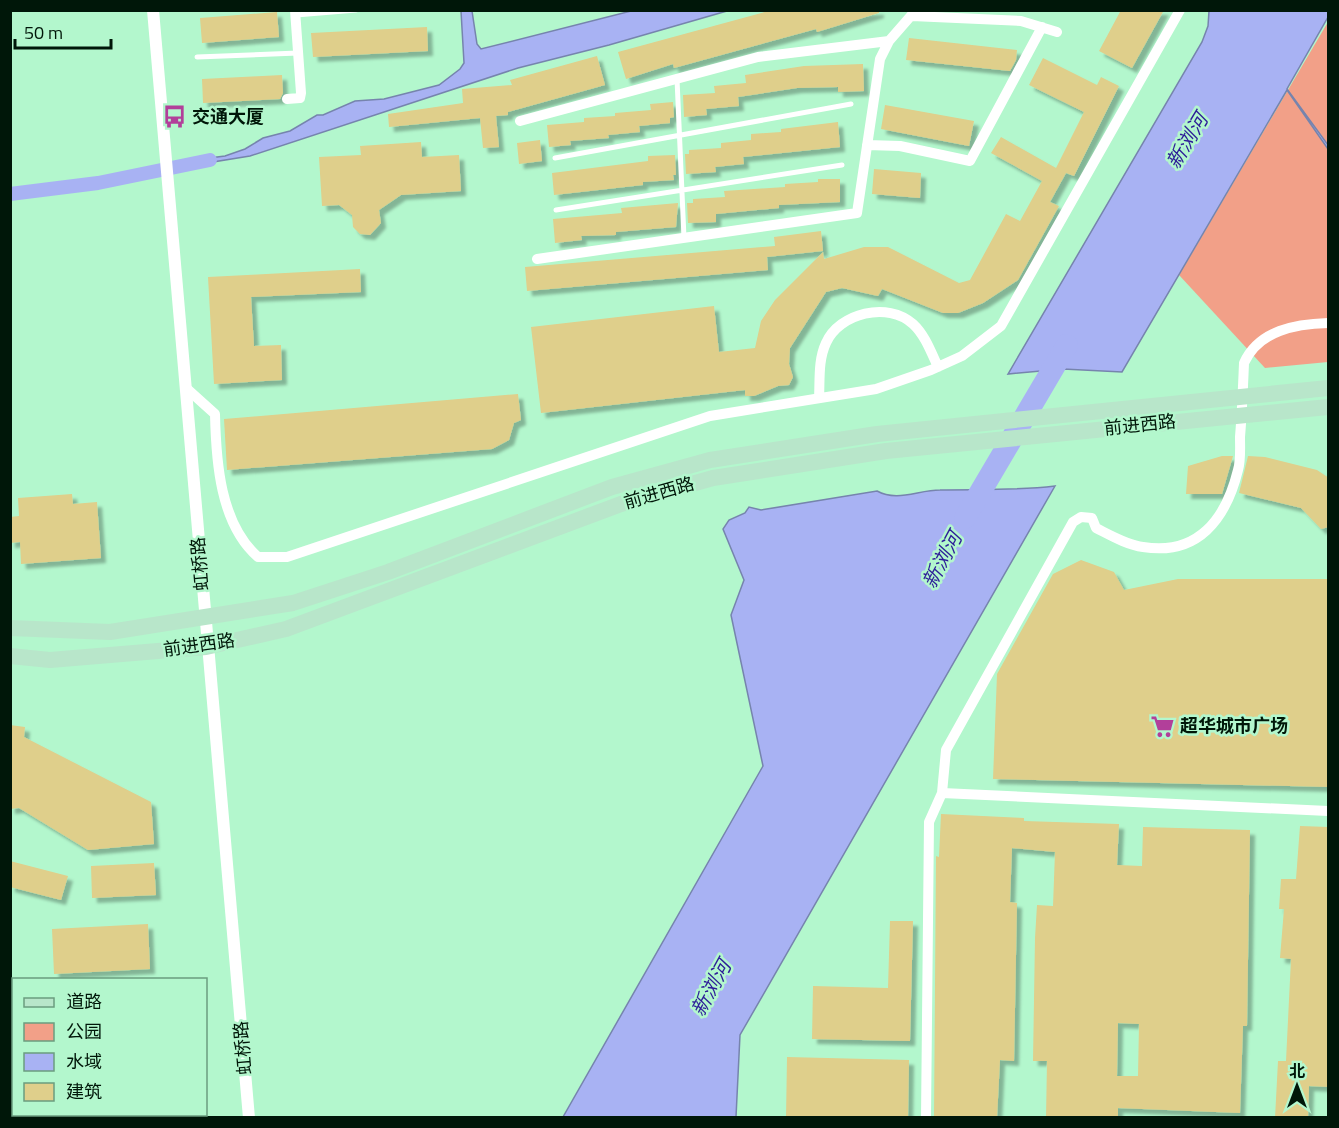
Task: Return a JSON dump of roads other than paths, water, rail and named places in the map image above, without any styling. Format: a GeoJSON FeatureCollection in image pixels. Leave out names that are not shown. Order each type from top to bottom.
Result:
{"type":"FeatureCollection","features":[{"type":"Feature","properties":{"kind":"main road","name":"前进西路"},"geometry":{"type":"LineString","coordinates":[[10,628],[110,632],[204,618],[304,599],[388,572],[612,487],[710,460],[877,434],[1329,388]]}},
{"type":"Feature","properties":{"kind":"main road","name":"前进西路"},"geometry":{"type":"LineString","coordinates":[[10,656],[50,660],[206,647],[286,629],[621,504],[713,478],[886,451],[1329,406]]}},
{"type":"Feature","properties":{"kind":"street","name":"虹桥路"},"geometry":{"type":"LineString","coordinates":[[153,10],[206,647],[249,1118]]}},
{"type":"Feature","properties":{"kind":"street"},"geometry":{"type":"LineString","coordinates":[[185,387],[215,414],[215,452],[230,515],[242,543],[258,557],[288,557],[710,416],[876,388],[938,367],[962,356],[1001,326],[1179,10]]}},
{"type":"Feature","properties":{"kind":"street"},"geometry":{"type":"LineString","coordinates":[[288,99],[300,98],[295,13]]}},
{"type":"Feature","properties":{"kind":"street"},"geometry":{"type":"LineString","coordinates":[[537,259],[857,213],[880,59],[889,41],[914,13],[1021,21],[1057,32]]}},
{"type":"Feature","properties":{"kind":"street"},"geometry":{"type":"LineString","coordinates":[[867,145],[900,146],[970,161],[1042,27]]}},
{"type":"Feature","properties":{"kind":"street"},"geometry":{"type":"LineString","coordinates":[[520,121],[758,57],[889,41]]}},
{"type":"Feature","properties":{"kind":"street"},"geometry":{"type":"LineString","coordinates":[[819,398],[820,365],[826,343],[838,327],[851,318],[868,312],[890,314],[912,322],[927,343],[938,367]]}},
{"type":"Feature","properties":{"kind":"street"},"geometry":{"type":"LineString","coordinates":[[926,1118],[929,822],[942,793],[946,750],[1073,522],[1081,517],[1092,518],[1096,528],[1113,536],[1141,547],[1162,548],[1188,545],[1211,528],[1227,499],[1239,469],[1244,363],[1250,350],[1270,335],[1296,324],[1329,323]]}},
{"type":"Feature","properties":{"kind":"street"},"geometry":{"type":"LineString","coordinates":[[942,793],[1329,811]]}},
{"type":"Feature","properties":{"kind":"lane"},"geometry":{"type":"LineString","coordinates":[[295,13],[356,10]]}},
{"type":"Feature","properties":{"kind":"lane"},"geometry":{"type":"LineString","coordinates":[[197,57],[299,53]]}},
{"type":"Feature","properties":{"kind":"lane"},"geometry":{"type":"LineString","coordinates":[[677,79],[684,238]]}},
{"type":"Feature","properties":{"kind":"lane"},"geometry":{"type":"LineString","coordinates":[[555,158],[851,104]]}},
{"type":"Feature","properties":{"kind":"lane"},"geometry":{"type":"LineString","coordinates":[[556,210],[682,192],[842,165]]}},
{"type":"Feature","properties":{"kind":"water"},"geometry":{"type":"Polygon","coordinates":[[[461,11],[472,11],[477,44],[481,49],[631,11],[727,11],[518,68],[250,156],[194,165],[194,160],[225,156],[245,149],[263,138],[290,131],[317,115],[323,115],[355,101],[384,99],[439,85],[460,69],[464,63],[461,11]]]}},
{"type":"Feature","properties":{"kind":"water"},"geometry":{"type":"Polygon","coordinates":[[[1209,11],[1328,11],[1328,17],[1287,89],[1328,145],[1328,149],[1287,90],[1122,372],[1063,369],[1008,374],[1202,42],[1208,26],[1209,11]]]}},
{"type":"Feature","properties":{"kind":"water"},"geometry":{"type":"Polygon","coordinates":[[[1055,486],[740,1035],[736,1117],[563,1117],[763,766],[731,615],[744,580],[723,529],[729,520],[745,513],[749,507],[761,510],[877,491],[900,496],[932,490],[1055,486]]]}},
{"type":"Feature","properties":{"kind":"waterway"},"geometry":{"type":"LineString","coordinates":[[10,194],[98,183],[210,160]]}},
{"type":"Feature","properties":{"kind":"waterway","name":"新浏河"},"geometry":{"type":"LineString","coordinates":[[965,518],[1067,345]]}},
{"type":"Feature","properties":{"kind":"place","name":"交通大厦"},"geometry":{"type":"Point","coordinates":[174,117]}},
{"type":"Feature","properties":{"kind":"place","name":"超华城市广场"},"geometry":{"type":"Point","coordinates":[1162,726]}}]}
